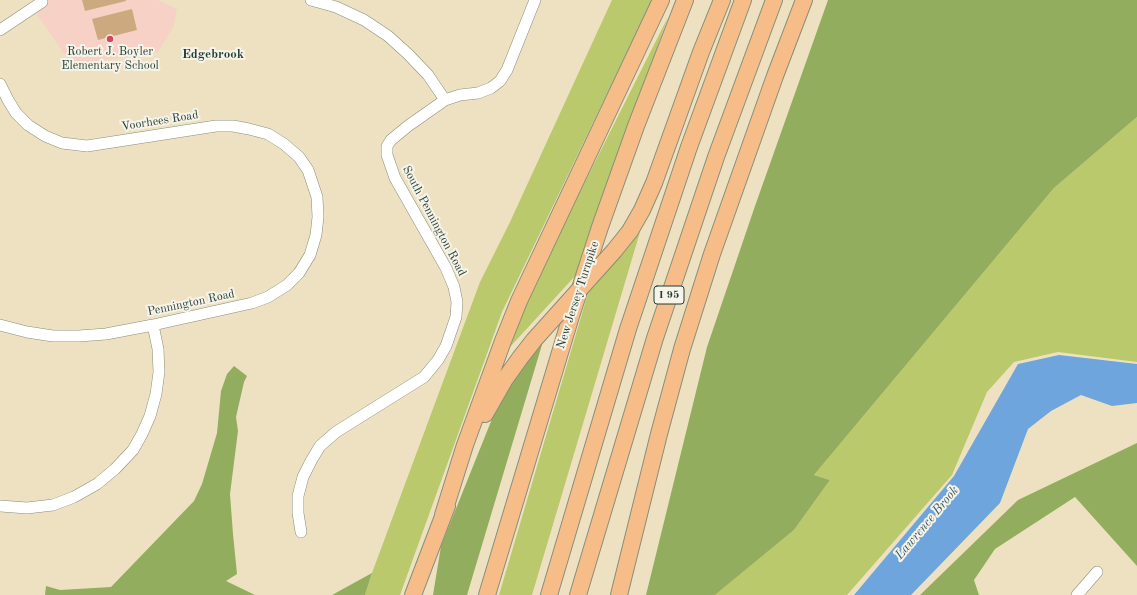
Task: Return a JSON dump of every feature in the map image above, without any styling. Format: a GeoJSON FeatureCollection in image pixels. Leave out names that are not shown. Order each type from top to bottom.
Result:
{"type":"FeatureCollection","features":[{"type":"Feature","properties":{"kind":"highway"},"geometry":{"type":"LineString","coordinates":[[443,515],[465,446],[517,307],[661,0]]}},
{"type":"Feature","properties":{"kind":"highway","name":"New Jersey Turnpike"},"geometry":{"type":"LineString","coordinates":[[487,595],[566,330],[600,227],[636,126],[685,0]]}},
{"type":"Feature","properties":{"kind":"highway"},"geometry":{"type":"LineString","coordinates":[[413,595],[479,425],[505,379],[534,340],[614,252],[630,231],[642,210],[654,183],[701,52],[722,0]]}},
{"type":"Feature","properties":{"kind":"highway","name":"I 95"},"geometry":{"type":"LineString","coordinates":[[549,595],[628,329],[689,147],[743,0]]}},
{"type":"Feature","properties":{"kind":"highway","name":"I 95"},"geometry":{"type":"LineString","coordinates":[[578,595],[655,338],[738,94],[774,0]]}},
{"type":"Feature","properties":{"kind":"highway","name":"I 95"},"geometry":{"type":"LineString","coordinates":[[619,595],[659,434],[684,342],[712,254],[804,0]]}},
{"type":"Feature","properties":{"kind":"highway"},"geometry":{"type":"LineString","coordinates":[[625,595],[632,540]]}},
{"type":"Feature","properties":{"kind":"highway"},"geometry":{"type":"LineString","coordinates":[[588,595],[590,556]]}},
{"type":"Feature","properties":{"kind":"street"},"geometry":{"type":"LineString","coordinates":[[311,0],[336,7],[364,20],[388,36],[408,54],[428,76],[445,100]]}},
{"type":"Feature","properties":{"kind":"street","name":"South Pennington Road"},"geometry":{"type":"LineString","coordinates":[[301,532],[298,513],[298,496],[303,477],[320,446],[336,432],[424,377],[438,360],[446,346],[456,317],[457,302],[454,287],[446,268],[395,178],[387,156],[387,146],[391,140],[408,126],[445,100],[460,95],[478,93],[491,88],[500,81],[507,70],[535,0]]}},
{"type":"Feature","properties":{"kind":"street"},"geometry":{"type":"LineString","coordinates":[[0,30],[42,2]]}},
{"type":"Feature","properties":{"kind":"street","name":"Voorhees Road"},"geometry":{"type":"LineString","coordinates":[[0,84],[16,113],[28,125],[45,136],[62,143],[87,146],[216,126],[244,128],[268,134],[284,144],[299,157],[308,170],[316,197]]}},
{"type":"Feature","properties":{"kind":"street","name":"Pennington Road"},"geometry":{"type":"LineString","coordinates":[[0,325],[27,332],[53,336],[106,334],[252,303],[268,297],[287,285],[299,273],[310,255],[316,235],[318,217],[316,197]]}},
{"type":"Feature","properties":{"kind":"street"},"geometry":{"type":"LineString","coordinates":[[0,506],[27,508],[53,504],[74,497],[97,484],[132,450],[142,434],[150,416],[156,394],[159,372],[158,349],[153,325]]}},
{"type":"Feature","properties":{"kind":"street"},"geometry":{"type":"LineString","coordinates":[[1077,595],[1097,572]]}},
{"type":"Feature","properties":{"kind":"shaded area","name":"Robert J. Boyler Elementary School"},"geometry":{"type":"Polygon","coordinates":[[[44,0],[158,0],[177,9],[174,26],[158,52],[74,65],[71,64],[36,13],[47,6],[44,0]]]}},
{"type":"Feature","properties":{"kind":"green space"},"geometry":{"type":"Polygon","coordinates":[[[612,0],[652,0],[502,312],[400,595],[365,595],[480,282],[510,222],[612,0]]]}},
{"type":"Feature","properties":{"kind":"green space"},"geometry":{"type":"Polygon","coordinates":[[[828,0],[1137,0],[1137,117],[1054,188],[814,475],[830,480],[794,530],[715,595],[646,595],[707,347],[828,0]]]}},
{"type":"Feature","properties":{"kind":"green space"},"geometry":{"type":"Polygon","coordinates":[[[668,17],[576,275],[510,347],[537,277],[668,17]]]}},
{"type":"Feature","properties":{"kind":"green space"},"geometry":{"type":"Polygon","coordinates":[[[1137,117],[1137,362],[1058,352],[1014,362],[987,392],[952,475],[847,595],[715,595],[794,530],[830,480],[814,475],[1054,188],[1137,117]]]}},
{"type":"Feature","properties":{"kind":"green space"},"geometry":{"type":"Polygon","coordinates":[[[640,232],[532,595],[499,595],[589,290],[640,232]]]}},
{"type":"Feature","properties":{"kind":"green space"},"geometry":{"type":"Polygon","coordinates":[[[544,338],[467,595],[433,595],[441,546],[500,399],[544,338]]]}},
{"type":"Feature","properties":{"kind":"green space"},"geometry":{"type":"Polygon","coordinates":[[[234,366],[247,376],[244,382],[236,417],[238,431],[230,494],[237,574],[226,581],[255,595],[45,595],[46,586],[60,590],[111,587],[194,501],[202,484],[217,433],[221,391],[227,374],[234,366]]]}},
{"type":"Feature","properties":{"kind":"green space"},"geometry":{"type":"Polygon","coordinates":[[[1137,443],[1137,566],[1075,497],[995,549],[974,580],[979,595],[920,595],[1018,500],[1137,443]]]}},
{"type":"Feature","properties":{"kind":"green space"},"geometry":{"type":"Polygon","coordinates":[[[372,573],[365,595],[332,595],[372,573]]]}},
{"type":"Feature","properties":{"kind":"water","name":"Lawrence Brook"},"geometry":{"type":"Polygon","coordinates":[[[1059,355],[1137,364],[1137,403],[1112,406],[1081,395],[1051,411],[1028,429],[1000,503],[911,595],[854,595],[954,476],[1018,364],[1059,355]]]}},
{"type":"Feature","properties":{"kind":"building"},"geometry":{"type":"Polygon","coordinates":[[[82,0],[126,0],[126,1],[85,11],[82,0]]]}},
{"type":"Feature","properties":{"kind":"building"},"geometry":{"type":"Polygon","coordinates":[[[132,9],[137,30],[98,40],[92,19],[132,9]]]}},
{"type":"Feature","properties":{"kind":"place","name":"Robert J. Boyler Elementary School"},"geometry":{"type":"Point","coordinates":[110,39]}},
{"type":"Feature","properties":{"kind":"district","name":"Edgebrook"},"geometry":{"type":"Point","coordinates":[213,55]}}]}
